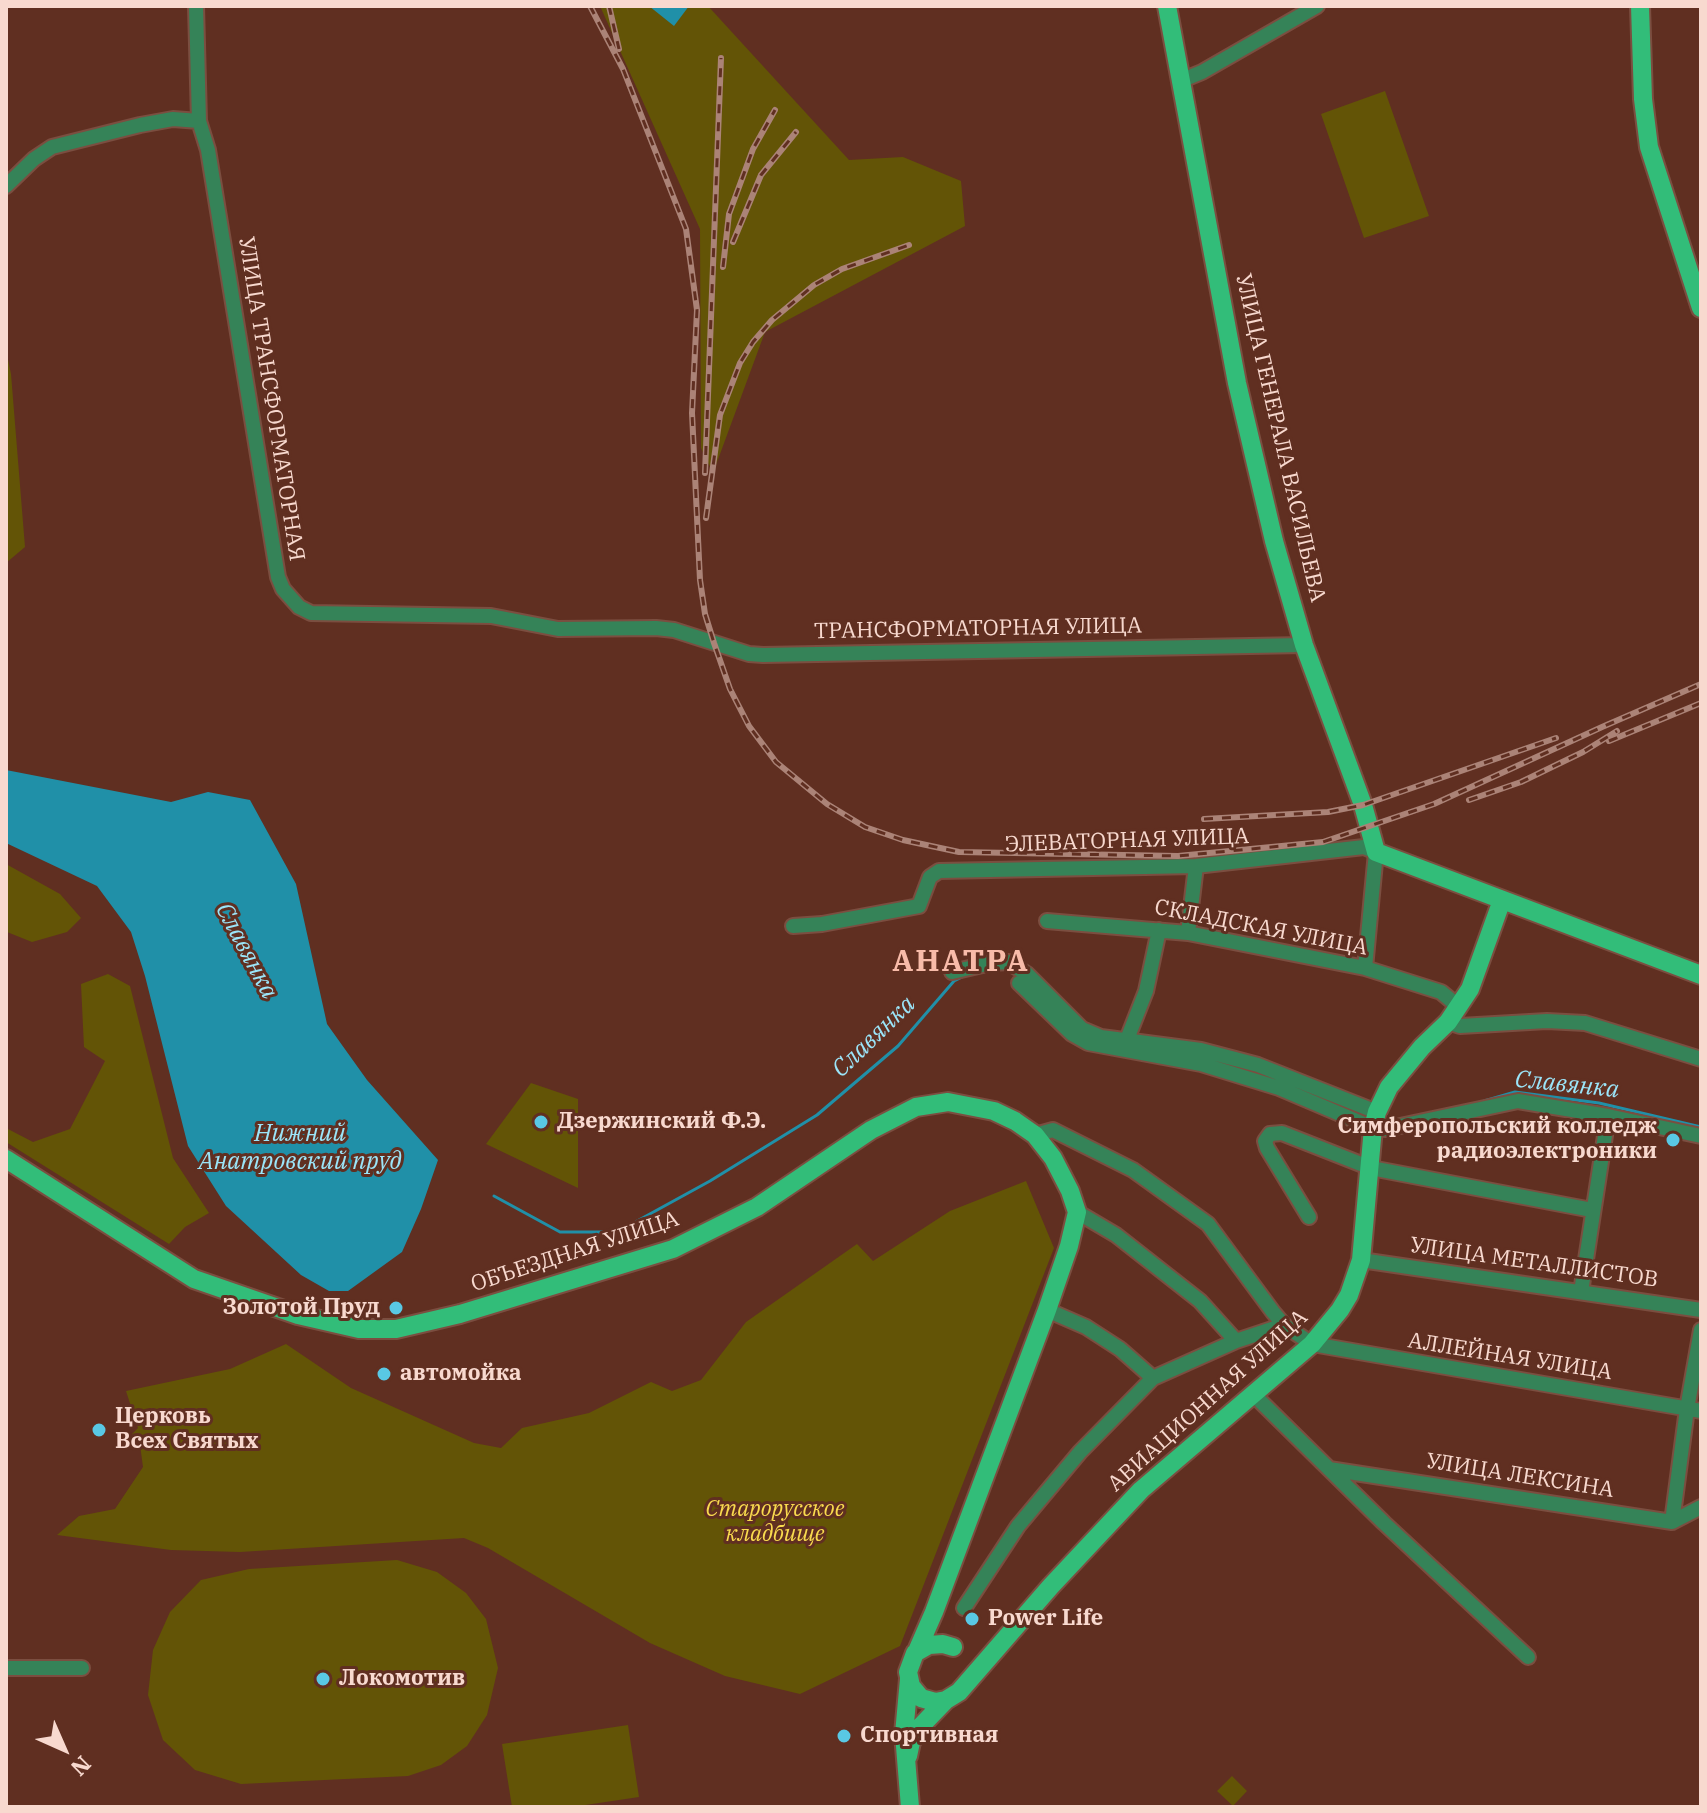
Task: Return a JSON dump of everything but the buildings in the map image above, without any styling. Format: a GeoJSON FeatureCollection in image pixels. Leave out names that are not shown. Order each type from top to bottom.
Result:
{"type":"FeatureCollection","features":[{"type":"Feature","properties":{"kind":"main road","name":"УЛИЦА ГЕНЕРАЛА ВАСИЛЬЕВА"},"geometry":{"type":"LineString","coordinates":[[1167,6],[1237,383],[1274,541],[1304,645],[1363,805],[1376,852]]}},
{"type":"Feature","properties":{"kind":"main road"},"geometry":{"type":"LineString","coordinates":[[1640,6],[1643,99],[1649,147],[1701,308]]}},
{"type":"Feature","properties":{"kind":"main road","name":"ЭЛЕВАТОРНАЯ УЛИЦА"},"geometry":{"type":"LineString","coordinates":[[1376,852],[1701,975]]}},
{"type":"Feature","properties":{"kind":"main road","name":"АВИАЦИОННАЯ УЛИЦА"},"geometry":{"type":"LineString","coordinates":[[964,1684],[1141,1490],[1312,1344],[1349,1295],[1361,1260],[1375,1120],[1389,1087],[1453,1015],[1470,989],[1502,900]]}},
{"type":"Feature","properties":{"kind":"main road","name":"ОБЪЕЗДНАЯ УЛИЦА"},"geometry":{"type":"LineString","coordinates":[[6,1159],[194,1279],[298,1315],[359,1329],[396,1329],[460,1314],[673,1249],[757,1207],[871,1130],[916,1107],[948,1102],[994,1111],[1015,1121],[1035,1135],[1062,1173],[1077,1212]]}},
{"type":"Feature","properties":{"kind":"main road"},"geometry":{"type":"LineString","coordinates":[[910,1807],[904,1734],[908,1666],[934,1612],[1047,1310],[1077,1212]]}},
{"type":"Feature","properties":{"kind":"main road"},"geometry":{"type":"LineString","coordinates":[[907,1759],[911,1742],[921,1726],[964,1684],[966,1666],[942,1635],[934,1612]]}},
{"type":"Feature","properties":{"kind":"main road"},"geometry":{"type":"LineString","coordinates":[[917,1651],[935,1644],[977,1657],[990,1655]]}},
{"type":"Feature","properties":{"kind":"main road"},"geometry":{"type":"LineString","coordinates":[[909,1679],[921,1698],[935,1702],[946,1700]]}},
{"type":"Feature","properties":{"kind":"street","name":"УЛИЦА ТРАНСФОРМАТОРНАЯ"},"geometry":{"type":"LineString","coordinates":[[196,6],[199,121],[208,150],[278,577],[283,589],[311,613],[491,616],[558,629],[656,628]]}},
{"type":"Feature","properties":{"kind":"street"},"geometry":{"type":"LineString","coordinates":[[1180,81],[1202,72],[1317,6]]}},
{"type":"Feature","properties":{"kind":"street"},"geometry":{"type":"LineString","coordinates":[[6,186],[34,159],[52,147],[173,119],[199,121]]}},
{"type":"Feature","properties":{"kind":"street","name":"ТРАНСФОРМАТОРНАЯ УЛИЦА"},"geometry":{"type":"LineString","coordinates":[[656,628],[674,630],[749,654],[763,655],[1304,645]]}},
{"type":"Feature","properties":{"kind":"street","name":"ЭЛЕВАТОРНАЯ УЛИЦА"},"geometry":{"type":"LineString","coordinates":[[793,926],[822,924],[919,906],[930,877],[939,871],[1196,866],[1364,847],[1376,852]]}},
{"type":"Feature","properties":{"kind":"street","name":"УЛИЦА ГЕНЕРАЛА ВАСИЛЬЕВА"},"geometry":{"type":"LineString","coordinates":[[1365,968],[1376,852]]}},
{"type":"Feature","properties":{"kind":"street"},"geometry":{"type":"LineString","coordinates":[[1188,933],[1196,866]]}},
{"type":"Feature","properties":{"kind":"street","name":"СКЛАДСКАЯ УЛИЦА"},"geometry":{"type":"LineString","coordinates":[[1047,921],[1188,933],[1365,968],[1441,992],[1453,1015]]}},
{"type":"Feature","properties":{"kind":"street"},"geometry":{"type":"LineString","coordinates":[[1126,1042],[1146,991],[1159,930]]}},
{"type":"Feature","properties":{"kind":"street"},"geometry":{"type":"LineString","coordinates":[[952,972],[1008,962],[1027,974],[1082,1029],[1126,1042],[1201,1050],[1244,1061],[1375,1120],[1386,1129],[1518,1101],[1701,1136]]}},
{"type":"Feature","properties":{"kind":"street"},"geometry":{"type":"LineString","coordinates":[[1019,983],[1072,1034],[1088,1043],[1201,1064],[1375,1120]]}},
{"type":"Feature","properties":{"kind":"street"},"geometry":{"type":"LineString","coordinates":[[1453,1015],[1460,1026],[1547,1021],[1585,1023],[1701,1059]]}},
{"type":"Feature","properties":{"kind":"street"},"geometry":{"type":"LineString","coordinates":[[1581,1292],[1608,1116]]}},
{"type":"Feature","properties":{"kind":"street"},"geometry":{"type":"LineString","coordinates":[[1035,1135],[1053,1130],[1133,1170],[1208,1224],[1284,1325],[1312,1344]]}},
{"type":"Feature","properties":{"kind":"street"},"geometry":{"type":"LineString","coordinates":[[1309,1217],[1267,1148],[1265,1141],[1270,1134],[1282,1133],[1371,1168],[1592,1210]]}},
{"type":"Feature","properties":{"kind":"street"},"geometry":{"type":"LineString","coordinates":[[1077,1212],[1116,1235],[1200,1301],[1236,1341]]}},
{"type":"Feature","properties":{"kind":"street","name":"УЛИЦА МЕТАЛЛИСТОВ"},"geometry":{"type":"LineString","coordinates":[[1361,1260],[1701,1310]]}},
{"type":"Feature","properties":{"kind":"street"},"geometry":{"type":"LineString","coordinates":[[1047,1310],[1086,1327],[1120,1349],[1153,1378]]}},
{"type":"Feature","properties":{"kind":"street"},"geometry":{"type":"LineString","coordinates":[[964,1608],[1018,1526],[1080,1452],[1153,1378],[1236,1341],[1284,1325]]}},
{"type":"Feature","properties":{"kind":"street"},"geometry":{"type":"LineString","coordinates":[[1672,1522],[1694,1410],[1701,1330]]}},
{"type":"Feature","properties":{"kind":"street","name":"АЛЛЕЙНАЯ УЛИЦА"},"geometry":{"type":"LineString","coordinates":[[1312,1344],[1694,1410]]}},
{"type":"Feature","properties":{"kind":"street"},"geometry":{"type":"LineString","coordinates":[[1254,1395],[1528,1657]]}},
{"type":"Feature","properties":{"kind":"street","name":"УЛИЦА ЛЕКСИНА"},"geometry":{"type":"LineString","coordinates":[[1329,1469],[1672,1522]]}},
{"type":"Feature","properties":{"kind":"street"},"geometry":{"type":"LineString","coordinates":[[1672,1522],[1701,1507]]}},
{"type":"Feature","properties":{"kind":"street"},"geometry":{"type":"LineString","coordinates":[[6,1668],[82,1668]]}},
{"type":"Feature","properties":{"kind":"green space"},"geometry":{"type":"Polygon","coordinates":[[[600,6],[708,6],[849,160],[903,157],[961,181],[965,226],[765,332],[713,473],[701,448],[700,229],[600,6]]]}},
{"type":"Feature","properties":{"kind":"green space"},"geometry":{"type":"Polygon","coordinates":[[[1385,91],[1429,216],[1364,238],[1321,114],[1385,91]]]}},
{"type":"Feature","properties":{"kind":"green space"},"geometry":{"type":"Polygon","coordinates":[[[6,350],[11,374],[25,547],[6,563],[6,350]]]}},
{"type":"Feature","properties":{"kind":"green space"},"geometry":{"type":"Polygon","coordinates":[[[6,864],[60,894],[81,918],[67,932],[32,942],[7,932],[6,864]]]}},
{"type":"Feature","properties":{"kind":"green space"},"geometry":{"type":"Polygon","coordinates":[[[108,974],[130,986],[173,1158],[209,1213],[185,1227],[169,1244],[6,1142],[6,1128],[33,1142],[70,1129],[105,1061],[84,1047],[81,984],[108,974]]]}},
{"type":"Feature","properties":{"kind":"green space"},"geometry":{"type":"Polygon","coordinates":[[[531,1083],[578,1099],[578,1188],[486,1144],[531,1083]]]}},
{"type":"Feature","properties":{"kind":"green space","name":"Старорусское кладбище"},"geometry":{"type":"Polygon","coordinates":[[[1026,1181],[1054,1248],[900,1646],[800,1694],[725,1676],[650,1643],[488,1548],[464,1538],[240,1552],[171,1550],[57,1535],[79,1516],[115,1509],[143,1467],[140,1445],[124,1442],[138,1428],[126,1391],[230,1369],[286,1344],[351,1388],[474,1443],[501,1448],[522,1428],[589,1413],[651,1382],[672,1391],[701,1380],[746,1322],[857,1244],[873,1261],[950,1211],[1026,1181]]]}},
{"type":"Feature","properties":{"kind":"green space","name":"Локомотив"},"geometry":{"type":"Polygon","coordinates":[[[397,1560],[437,1572],[466,1593],[486,1619],[498,1668],[487,1715],[467,1746],[441,1765],[408,1776],[241,1784],[195,1770],[163,1740],[148,1695],[153,1650],[170,1612],[201,1580],[249,1569],[397,1560]]]}},
{"type":"Feature","properties":{"kind":"green space"},"geometry":{"type":"Polygon","coordinates":[[[628,1725],[639,1797],[572,1807],[512,1807],[502,1744],[628,1725]]]}},
{"type":"Feature","properties":{"kind":"green space"},"geometry":{"type":"Polygon","coordinates":[[[1232,1776],[1247,1791],[1233,1806],[1217,1791],[1232,1776]]]}},
{"type":"Feature","properties":{"kind":"water"},"geometry":{"type":"Polygon","coordinates":[[[649,6],[689,6],[674,26],[649,6]]]}},
{"type":"Feature","properties":{"kind":"water","name":"Нижний Анатровский пруд"},"geometry":{"type":"Polygon","coordinates":[[[6,770],[171,802],[208,792],[250,800],[296,884],[327,1024],[367,1080],[438,1160],[402,1252],[348,1291],[329,1291],[301,1275],[226,1206],[188,1146],[131,932],[97,886],[6,843],[6,770]]]}},
{"type":"Feature","properties":{"kind":"waterway","name":"Славянка"},"geometry":{"type":"LineString","coordinates":[[494,1196],[560,1232],[617,1232],[710,1181],[817,1115],[898,1046],[954,981],[966,975]]}},
{"type":"Feature","properties":{"kind":"waterway","name":"Славянка"},"geometry":{"type":"LineString","coordinates":[[1222,1063],[1257,1074]]}},
{"type":"Feature","properties":{"kind":"waterway","name":"Славянка"},"geometry":{"type":"LineString","coordinates":[[1484,1101],[1515,1092],[1599,1103],[1701,1127]]}},
{"type":"Feature","properties":{"kind":"waterway","name":"Славянка"},"geometry":{"type":"LineString","coordinates":[[1350,1109],[1369,1116]]}},
{"type":"Feature","properties":{"kind":"railway"},"geometry":{"type":"LineString","coordinates":[[590,6],[623,69],[686,229],[697,310],[692,413],[700,580],[705,614],[730,689],[749,726],[776,762],[827,804],[865,827],[903,840],[959,852],[1178,856],[1323,842],[1434,804],[1701,684]]}},
{"type":"Feature","properties":{"kind":"railway"},"geometry":{"type":"LineString","coordinates":[[609,6],[619,49]]}},
{"type":"Feature","properties":{"kind":"railway"},"geometry":{"type":"LineString","coordinates":[[705,473],[721,58]]}},
{"type":"Feature","properties":{"kind":"railway"},"geometry":{"type":"LineString","coordinates":[[723,267],[729,214],[753,149],[775,110]]}},
{"type":"Feature","properties":{"kind":"railway"},"geometry":{"type":"LineString","coordinates":[[733,242],[761,175],[796,132]]}},
{"type":"Feature","properties":{"kind":"railway"},"geometry":{"type":"LineString","coordinates":[[706,518],[720,415],[740,363],[753,342],[772,320],[814,285],[842,269],[909,245]]}},
{"type":"Feature","properties":{"kind":"railway"},"geometry":{"type":"LineString","coordinates":[[1609,741],[1701,703]]}},
{"type":"Feature","properties":{"kind":"railway"},"geometry":{"type":"LineString","coordinates":[[1469,800],[1521,782],[1583,752],[1617,731]]}},
{"type":"Feature","properties":{"kind":"railway"},"geometry":{"type":"LineString","coordinates":[[1204,819],[1328,812],[1363,805],[1556,738]]}},
{"type":"Feature","properties":{"kind":"place","name":"Дзержинский Ф.Э."},"geometry":{"type":"Point","coordinates":[541,1122]}},
{"type":"Feature","properties":{"kind":"place","name":"Симферопольский колледж радиоэлектроники"},"geometry":{"type":"Point","coordinates":[1673,1140]}},
{"type":"Feature","properties":{"kind":"place","name":"Золотой Пруд"},"geometry":{"type":"Point","coordinates":[396,1308]}},
{"type":"Feature","properties":{"kind":"place","name":"автомойка"},"geometry":{"type":"Point","coordinates":[384,1374]}},
{"type":"Feature","properties":{"kind":"place","name":"Церковь Всех Святых"},"geometry":{"type":"Point","coordinates":[99,1430]}},
{"type":"Feature","properties":{"kind":"place","name":"Power Life"},"geometry":{"type":"Point","coordinates":[972,1619]}},
{"type":"Feature","properties":{"kind":"place","name":"Локомотив"},"geometry":{"type":"Point","coordinates":[323,1679]}},
{"type":"Feature","properties":{"kind":"place","name":"Спортивная"},"geometry":{"type":"Point","coordinates":[844,1736]}},
{"type":"Feature","properties":{"kind":"district","name":"АНАТРА"},"geometry":{"type":"Point","coordinates":[961,962]}}]}
